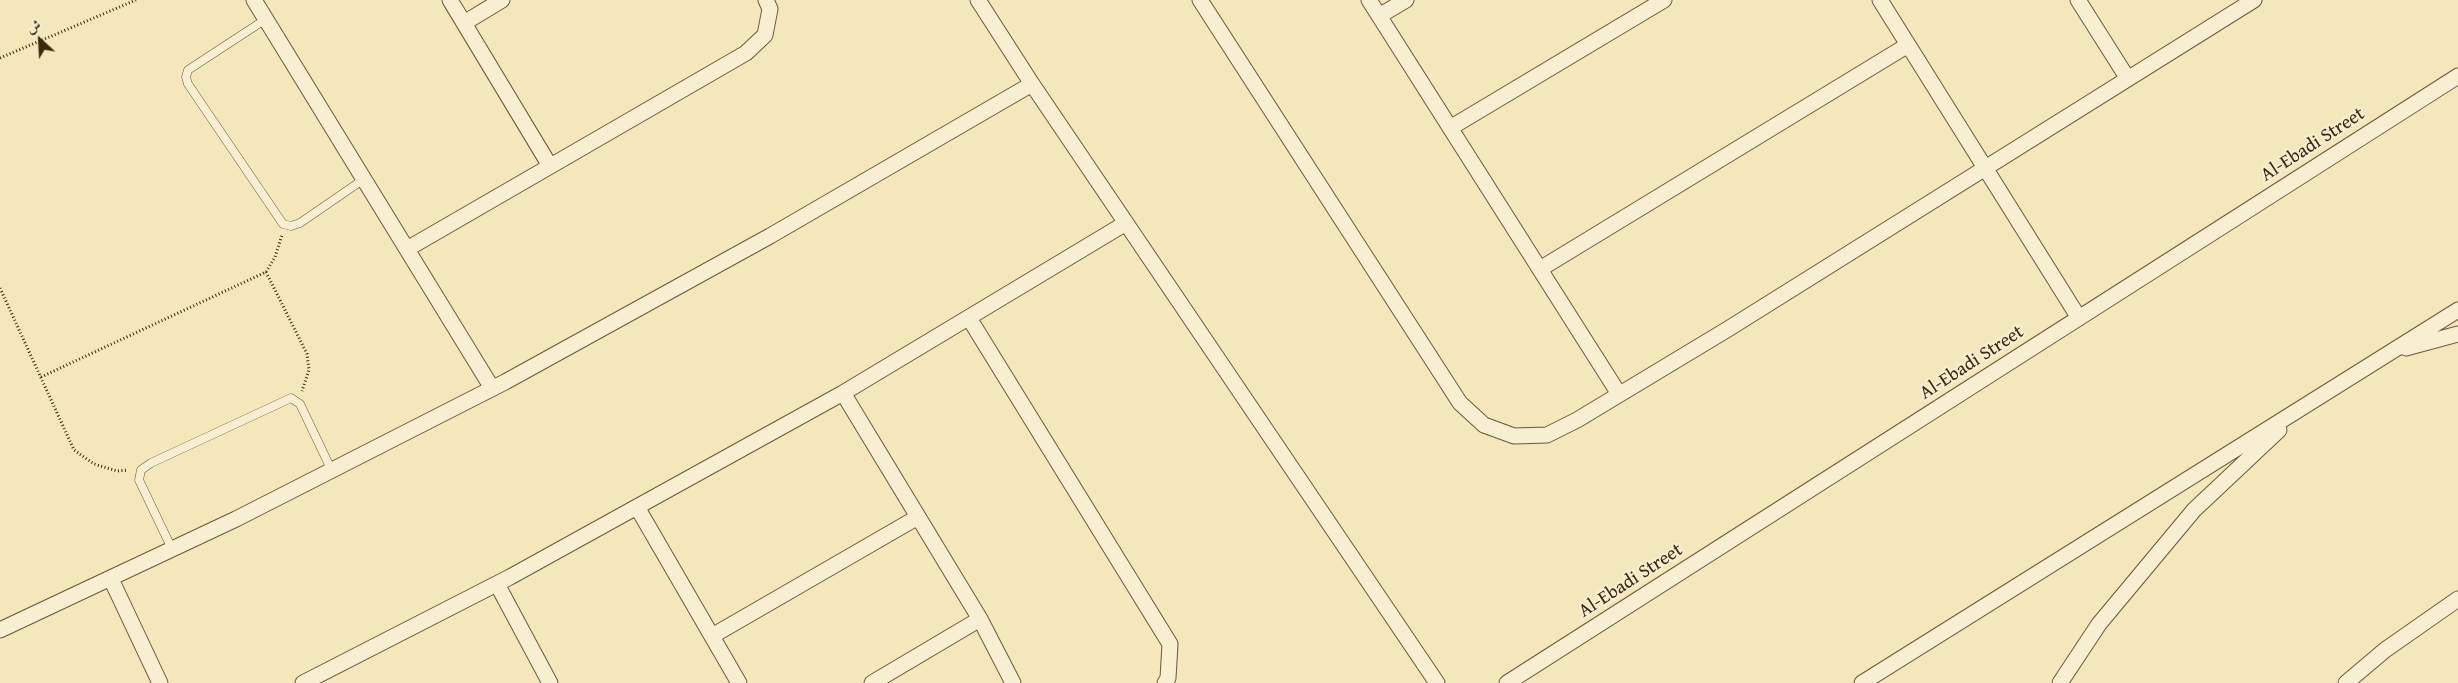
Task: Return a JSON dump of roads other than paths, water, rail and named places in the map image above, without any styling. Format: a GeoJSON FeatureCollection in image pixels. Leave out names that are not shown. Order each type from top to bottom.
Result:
{"type":"FeatureCollection","features":[{"type":"Feature","properties":{"kind":"street"},"geometry":{"type":"LineString","coordinates":[[254,0],[492,388]]}},
{"type":"Feature","properties":{"kind":"street"},"geometry":{"type":"LineString","coordinates":[[450,0],[550,166]]}},
{"type":"Feature","properties":{"kind":"street"},"geometry":{"type":"LineString","coordinates":[[464,23],[502,0]]}},
{"type":"Feature","properties":{"kind":"street"},"geometry":{"type":"LineString","coordinates":[[407,249],[746,53],[765,35],[770,9],[766,0]]}},
{"type":"Feature","properties":{"kind":"street"},"geometry":{"type":"LineString","coordinates":[[978,0],[1032,84],[1437,683]]}},
{"type":"Feature","properties":{"kind":"street"},"geometry":{"type":"LineString","coordinates":[[1200,0],[1460,403],[1484,425],[1514,436],[1547,434],[1577,420],[2254,0]]}},
{"type":"Feature","properties":{"kind":"street"},"geometry":{"type":"LineString","coordinates":[[1368,0],[1620,394]]}},
{"type":"Feature","properties":{"kind":"street"},"geometry":{"type":"LineString","coordinates":[[1379,16],[1406,0]]}},
{"type":"Feature","properties":{"kind":"street"},"geometry":{"type":"LineString","coordinates":[[1450,128],[1664,0]]}},
{"type":"Feature","properties":{"kind":"street"},"geometry":{"type":"LineString","coordinates":[[1880,0],[2079,318]]}},
{"type":"Feature","properties":{"kind":"street"},"geometry":{"type":"LineString","coordinates":[[2078,0],[2128,79]]}},
{"type":"Feature","properties":{"kind":"street"},"geometry":{"type":"LineString","coordinates":[[1540,269],[1908,45]]}},
{"type":"Feature","properties":{"kind":"street","name":"Al-Ebadi Street"},"geometry":{"type":"LineString","coordinates":[[1507,683],[2458,76]]}},
{"type":"Feature","properties":{"kind":"street"},"geometry":{"type":"LineString","coordinates":[[0,630],[172,549],[492,388],[770,236],[1032,84]]}},
{"type":"Feature","properties":{"kind":"street"},"geometry":{"type":"LineString","coordinates":[[303,683],[497,584],[843,393],[1126,223]]}},
{"type":"Feature","properties":{"kind":"street"},"geometry":{"type":"LineString","coordinates":[[1862,683],[2458,310]]}},
{"type":"Feature","properties":{"kind":"street"},"geometry":{"type":"LineString","coordinates":[[969,318],[1170,644],[1168,678],[1165,683]]}},
{"type":"Feature","properties":{"kind":"street"},"geometry":{"type":"LineString","coordinates":[[2390,352],[2458,334]]}},
{"type":"Feature","properties":{"kind":"street"},"geometry":{"type":"LineString","coordinates":[[843,393],[980,620],[1013,683]]}},
{"type":"Feature","properties":{"kind":"street"},"geometry":{"type":"LineString","coordinates":[[2060,683],[2099,624],[2194,510],[2301,408]]}},
{"type":"Feature","properties":{"kind":"street"},"geometry":{"type":"LineString","coordinates":[[637,507],[739,683]]}},
{"type":"Feature","properties":{"kind":"street"},"geometry":{"type":"LineString","coordinates":[[712,636],[918,518]]}},
{"type":"Feature","properties":{"kind":"street"},"geometry":{"type":"LineString","coordinates":[[111,579],[160,683]]}},
{"type":"Feature","properties":{"kind":"street"},"geometry":{"type":"LineString","coordinates":[[497,584],[550,683]]}},
{"type":"Feature","properties":{"kind":"street"},"geometry":{"type":"LineString","coordinates":[[2346,683],[2385,650],[2458,599]]}},
{"type":"Feature","properties":{"kind":"street"},"geometry":{"type":"LineString","coordinates":[[872,683],[980,620]]}},
{"type":"Feature","properties":{"kind":"lane"},"geometry":{"type":"LineString","coordinates":[[266,19],[188,70],[186,77],[193,92],[283,224],[291,226],[300,223],[364,179]]}},
{"type":"Feature","properties":{"kind":"lane"},"geometry":{"type":"LineString","coordinates":[[172,549],[139,480],[142,470],[151,463],[285,399],[296,400],[332,470]]}}]}
